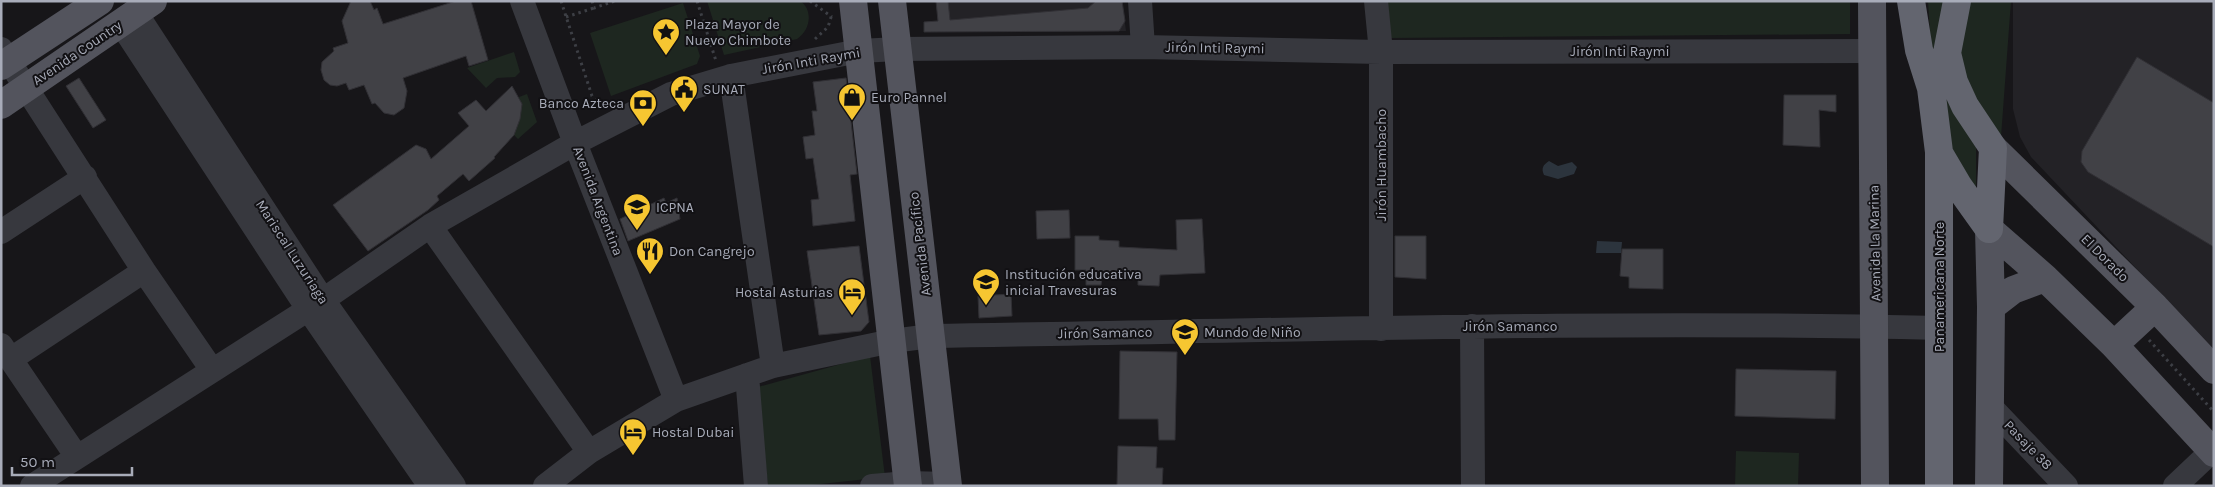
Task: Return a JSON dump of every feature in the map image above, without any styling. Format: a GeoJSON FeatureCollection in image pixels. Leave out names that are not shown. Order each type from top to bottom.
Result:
{"type":"FeatureCollection","features":[{"type":"Feature","properties":{"kind":"highway","name":"Panamericana Norte"},"geometry":{"type":"LineString","coordinates":[[1911,1],[1919,50],[1932,88],[1939,152],[1939,486]]}},
{"type":"Feature","properties":{"kind":"highway","name":"Panamericana Norte"},"geometry":{"type":"LineString","coordinates":[[1932,88],[1947,53],[1956,1]]}},
{"type":"Feature","properties":{"kind":"highway"},"geometry":{"type":"LineString","coordinates":[[1947,53],[1954,82],[1965,106],[1993,148],[1989,228]]}},
{"type":"Feature","properties":{"kind":"highway"},"geometry":{"type":"LineString","coordinates":[[1939,152],[1959,187],[1989,228]]}},
{"type":"Feature","properties":{"kind":"main road"},"geometry":{"type":"LineString","coordinates":[[4,59],[100,1]]}},
{"type":"Feature","properties":{"kind":"main road","name":"Avenida Pacífico"},"geometry":{"type":"LineString","coordinates":[[892,1],[948,485]]}},
{"type":"Feature","properties":{"kind":"main road","name":"Avenida La Marina"},"geometry":{"type":"LineString","coordinates":[[1872,1],[1876,326],[1875,486]]}},
{"type":"Feature","properties":{"kind":"main road"},"geometry":{"type":"LineString","coordinates":[[843,6],[859,51],[908,484]]}},
{"type":"Feature","properties":{"kind":"main road","name":"Avenida Country"},"geometry":{"type":"LineString","coordinates":[[1,105],[136,13]]}},
{"type":"Feature","properties":{"kind":"main road","name":"El Dorado"},"geometry":{"type":"LineString","coordinates":[[1993,148],[2155,307],[2214,370]]}},
{"type":"Feature","properties":{"kind":"main road"},"geometry":{"type":"LineString","coordinates":[[1989,228],[2046,278],[2114,345],[2213,452]]}},
{"type":"Feature","properties":{"kind":"main road"},"geometry":{"type":"LineString","coordinates":[[1989,228],[1991,307],[1989,486]]}},
{"type":"Feature","properties":{"kind":"main road"},"geometry":{"type":"LineString","coordinates":[[1991,307],[2013,290],[2046,278]]}},
{"type":"Feature","properties":{"kind":"main road"},"geometry":{"type":"LineString","coordinates":[[2114,345],[2155,307]]}},
{"type":"Feature","properties":{"kind":"street","name":"Avenida Argentina"},"geometry":{"type":"LineString","coordinates":[[522,1],[575,143],[676,400]]}},
{"type":"Feature","properties":{"kind":"street"},"geometry":{"type":"LineString","coordinates":[[1140,1],[1143,47]]}},
{"type":"Feature","properties":{"kind":"street","name":"Jirón Huambacho"},"geometry":{"type":"LineString","coordinates":[[1376,1],[1381,52],[1382,329]]}},
{"type":"Feature","properties":{"kind":"street","name":"Mariscal Luzuriaga"},"geometry":{"type":"LineString","coordinates":[[136,13],[315,305],[430,486]]}},
{"type":"Feature","properties":{"kind":"street","name":"Jirón Inti Raymi"},"geometry":{"type":"LineString","coordinates":[[32,486],[315,305],[430,226],[575,143],[671,94],[731,76],[859,51],[898,49],[1143,47],[1381,52],[1873,51]]}},
{"type":"Feature","properties":{"kind":"street"},"geometry":{"type":"LineString","coordinates":[[4,59],[27,88],[144,271],[212,370]]}},
{"type":"Feature","properties":{"kind":"street"},"geometry":{"type":"LineString","coordinates":[[731,76],[773,366]]}},
{"type":"Feature","properties":{"kind":"street"},"geometry":{"type":"LineString","coordinates":[[1,232],[85,176]]}},
{"type":"Feature","properties":{"kind":"street"},"geometry":{"type":"LineString","coordinates":[[430,226],[589,452]]}},
{"type":"Feature","properties":{"kind":"street"},"geometry":{"type":"LineString","coordinates":[[77,457],[6,352],[144,271]]}},
{"type":"Feature","properties":{"kind":"street","name":"Mariscal Luzuriaga"},"geometry":{"type":"LineString","coordinates":[[315,305],[454,486]]}},
{"type":"Feature","properties":{"kind":"street"},"geometry":{"type":"LineString","coordinates":[[1472,326],[1473,486]]}},
{"type":"Feature","properties":{"kind":"street","name":"Jirón Samanco"},"geometry":{"type":"LineString","coordinates":[[545,486],[589,452],[676,400],[773,366],[892,341],[931,336],[1472,326],[1876,326],[1940,328]]}},
{"type":"Feature","properties":{"kind":"street"},"geometry":{"type":"LineString","coordinates":[[747,375],[756,486]]}},
{"type":"Feature","properties":{"kind":"street","name":"Pasaje 38"},"geometry":{"type":"LineString","coordinates":[[1989,405],[2066,486]]}},
{"type":"Feature","properties":{"kind":"street"},"geometry":{"type":"LineString","coordinates":[[2175,486],[2213,452]]}},
{"type":"Feature","properties":{"kind":"street"},"geometry":{"type":"LineString","coordinates":[[872,486],[908,484],[948,485]]}},
{"type":"Feature","properties":{"kind":"path"},"geometry":{"type":"LineString","coordinates":[[561,1],[592,96],[602,105],[613,102]]}},
{"type":"Feature","properties":{"kind":"path"},"geometry":{"type":"LineString","coordinates":[[592,1],[594,8]]}},
{"type":"Feature","properties":{"kind":"path"},"geometry":{"type":"LineString","coordinates":[[566,17],[615,1]]}},
{"type":"Feature","properties":{"kind":"path"},"geometry":{"type":"LineString","coordinates":[[697,1],[717,64],[708,67]]}},
{"type":"Feature","properties":{"kind":"path"},"geometry":{"type":"LineString","coordinates":[[810,1],[832,17]]}},
{"type":"Feature","properties":{"kind":"path"},"geometry":{"type":"LineString","coordinates":[[811,42],[828,27],[832,17],[843,6]]}},
{"type":"Feature","properties":{"kind":"shaded area"},"geometry":{"type":"Polygon","coordinates":[[[707,1],[800,1],[807,10],[809,20],[805,31],[797,39],[724,55],[707,1]]]}},
{"type":"Feature","properties":{"kind":"shaded area"},"geometry":{"type":"Polygon","coordinates":[[[936,1],[1122,1],[1126,31],[939,32],[936,1]]]}},
{"type":"Feature","properties":{"kind":"shaded area"},"geometry":{"type":"Polygon","coordinates":[[[1387,1],[1850,1],[1850,34],[1391,38],[1387,1]]]}},
{"type":"Feature","properties":{"kind":"shaded area"},"geometry":{"type":"Polygon","coordinates":[[[1928,1],[1950,1],[1932,63],[1928,1]]]}},
{"type":"Feature","properties":{"kind":"shaded area"},"geometry":{"type":"Polygon","coordinates":[[[1969,1],[2011,1],[2001,137],[1981,115],[1960,68],[1961,46],[1969,1]]]}},
{"type":"Feature","properties":{"kind":"shaded area"},"geometry":{"type":"Polygon","coordinates":[[[2013,1],[2214,1],[2214,351],[2031,157],[2020,137],[2013,109],[2013,1]]]}},
{"type":"Feature","properties":{"kind":"shaded area"},"geometry":{"type":"Polygon","coordinates":[[[683,3],[700,56],[697,64],[611,96],[590,33],[683,3]]]}},
{"type":"Feature","properties":{"kind":"shaded area"},"geometry":{"type":"Polygon","coordinates":[[[514,52],[520,72],[515,77],[497,78],[486,88],[467,68],[514,52]]]}},
{"type":"Feature","properties":{"kind":"shaded area"},"geometry":{"type":"Polygon","coordinates":[[[1945,92],[1976,144],[1976,189],[1944,137],[1945,92]]]}},
{"type":"Feature","properties":{"kind":"shaded area"},"geometry":{"type":"Polygon","coordinates":[[[527,94],[537,122],[518,139],[514,135],[521,111],[519,97],[527,94]]]}},
{"type":"Feature","properties":{"kind":"shaded area"},"geometry":{"type":"Polygon","coordinates":[[[1549,161],[1558,166],[1572,162],[1577,167],[1574,174],[1558,179],[1544,175],[1543,167],[1549,161]]]}},
{"type":"Feature","properties":{"kind":"shaded area"},"geometry":{"type":"Polygon","coordinates":[[[1597,241],[1622,242],[1621,253],[1596,253],[1597,241]]]}},
{"type":"Feature","properties":{"kind":"shaded area"},"geometry":{"type":"Polygon","coordinates":[[[870,356],[885,477],[803,486],[768,486],[758,387],[870,356]]]}},
{"type":"Feature","properties":{"kind":"shaded area"},"geometry":{"type":"Polygon","coordinates":[[[1736,451],[1799,453],[1798,486],[1735,486],[1736,451]]]}},
{"type":"Feature","properties":{"kind":"building"},"geometry":{"type":"Polygon","coordinates":[[[351,1],[370,1],[374,10],[377,8],[383,24],[456,1],[471,1],[488,60],[469,66],[466,56],[403,78],[407,91],[404,108],[394,115],[384,113],[375,103],[372,104],[364,85],[349,90],[346,83],[337,86],[330,85],[324,80],[321,70],[322,62],[334,51],[333,48],[348,43],[342,21],[351,1]]]}},
{"type":"Feature","properties":{"kind":"building"},"geometry":{"type":"Polygon","coordinates":[[[936,1],[948,1],[950,20],[1088,8],[1096,1],[1122,1],[1125,21],[1119,31],[924,32],[924,22],[938,21],[936,1]]]}},
{"type":"Feature","properties":{"kind":"building"},"geometry":{"type":"Polygon","coordinates":[[[2137,57],[2214,103],[2214,247],[2088,172],[2081,162],[2082,151],[2137,57]]]}},
{"type":"Feature","properties":{"kind":"building"},"geometry":{"type":"Polygon","coordinates":[[[79,78],[106,120],[93,128],[66,86],[79,78]]]}},
{"type":"Feature","properties":{"kind":"building"},"geometry":{"type":"Polygon","coordinates":[[[846,78],[857,174],[850,175],[855,221],[813,226],[811,200],[819,199],[813,158],[806,159],[803,137],[815,135],[812,111],[817,111],[813,82],[846,78]]]}},
{"type":"Feature","properties":{"kind":"building"},"geometry":{"type":"Polygon","coordinates":[[[512,86],[522,104],[520,119],[514,135],[495,158],[469,181],[463,174],[437,196],[439,200],[428,210],[368,251],[333,205],[416,145],[426,149],[431,159],[469,126],[458,113],[476,100],[486,111],[512,86]]]}},
{"type":"Feature","properties":{"kind":"building"},"geometry":{"type":"Polygon","coordinates":[[[1784,95],[1836,95],[1836,112],[1819,110],[1820,147],[1783,145],[1784,95]]]}},
{"type":"Feature","properties":{"kind":"building","name":"ICPNA"},"geometry":{"type":"Polygon","coordinates":[[[664,198],[666,203],[677,198],[680,219],[628,241],[620,219],[664,198]]]}},
{"type":"Feature","properties":{"kind":"building"},"geometry":{"type":"Polygon","coordinates":[[[1069,210],[1070,238],[1037,239],[1036,211],[1069,210]]]}},
{"type":"Feature","properties":{"kind":"building"},"geometry":{"type":"Polygon","coordinates":[[[1202,219],[1205,273],[1160,275],[1159,286],[1138,285],[1138,279],[1102,278],[1101,285],[1086,285],[1086,270],[1075,270],[1075,236],[1099,236],[1099,240],[1119,241],[1119,247],[1177,250],[1176,220],[1202,219]]]}},
{"type":"Feature","properties":{"kind":"building"},"geometry":{"type":"Polygon","coordinates":[[[1395,236],[1426,236],[1426,279],[1395,277],[1395,236]]]}},
{"type":"Feature","properties":{"kind":"building"},"geometry":{"type":"Polygon","coordinates":[[[859,246],[869,322],[861,331],[819,335],[807,251],[859,246]]]}},
{"type":"Feature","properties":{"kind":"building"},"geometry":{"type":"Polygon","coordinates":[[[1622,249],[1663,249],[1663,289],[1629,288],[1629,277],[1620,276],[1622,249]]]}},
{"type":"Feature","properties":{"kind":"building"},"geometry":{"type":"Polygon","coordinates":[[[1011,294],[1012,316],[979,318],[978,296],[1011,294]]]}},
{"type":"Feature","properties":{"kind":"building"},"geometry":{"type":"Polygon","coordinates":[[[1120,351],[1177,352],[1175,440],[1159,440],[1158,419],[1119,419],[1120,351]]]}},
{"type":"Feature","properties":{"kind":"building"},"geometry":{"type":"Polygon","coordinates":[[[1736,369],[1836,371],[1835,419],[1735,416],[1736,369]]]}},
{"type":"Feature","properties":{"kind":"building"},"geometry":{"type":"Polygon","coordinates":[[[1118,446],[1157,447],[1156,468],[1163,468],[1162,486],[1117,486],[1118,446]]]}},
{"type":"Feature","properties":{"kind":"place","name":"Plaza Mayor de Nuevo Chimbote"},"geometry":{"type":"Point","coordinates":[666,56]}},
{"type":"Feature","properties":{"kind":"place","name":"SUNAT"},"geometry":{"type":"Point","coordinates":[684,113]}},
{"type":"Feature","properties":{"kind":"place","name":"Euro Pannel"},"geometry":{"type":"Point","coordinates":[852,121]}},
{"type":"Feature","properties":{"kind":"place","name":"Banco Azteca"},"geometry":{"type":"Point","coordinates":[643,127]}},
{"type":"Feature","properties":{"kind":"place","name":"ICPNA"},"geometry":{"type":"Point","coordinates":[637,231]}},
{"type":"Feature","properties":{"kind":"place","name":"Don Cangrejo"},"geometry":{"type":"Point","coordinates":[650,275]}},
{"type":"Feature","properties":{"kind":"place","name":"Institución educativa inicial Travesuras"},"geometry":{"type":"Point","coordinates":[986,306]}},
{"type":"Feature","properties":{"kind":"place","name":"Hostal Asturias"},"geometry":{"type":"Point","coordinates":[852,316]}},
{"type":"Feature","properties":{"kind":"place","name":"Mundo de Niño"},"geometry":{"type":"Point","coordinates":[1185,356]}},
{"type":"Feature","properties":{"kind":"place","name":"Hostal Dubai"},"geometry":{"type":"Point","coordinates":[633,456]}}]}
